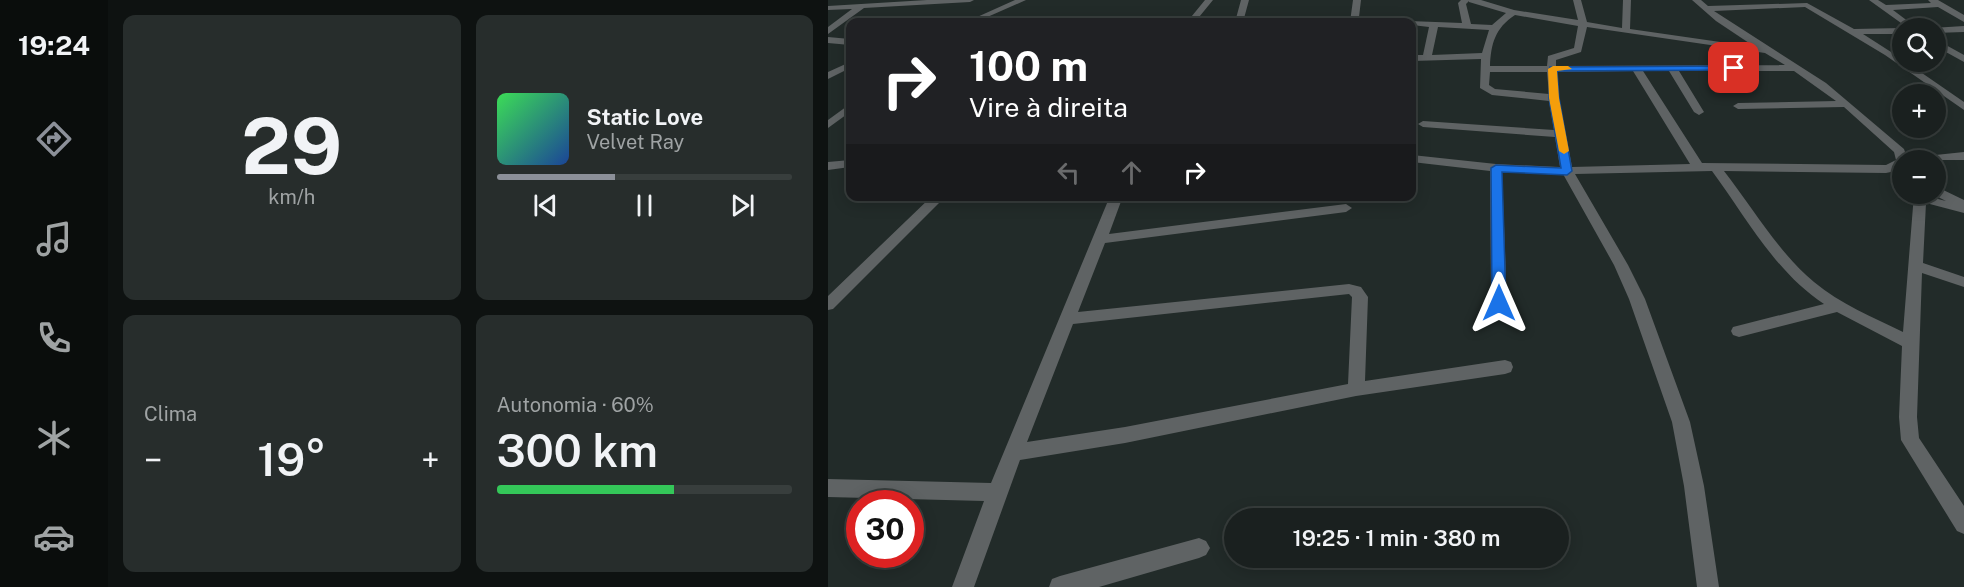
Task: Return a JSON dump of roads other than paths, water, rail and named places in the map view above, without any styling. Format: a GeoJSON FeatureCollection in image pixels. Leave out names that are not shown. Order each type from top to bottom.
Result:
{"type":"FeatureCollection","features":[{"type":"Feature","properties":{"kind":"street"},"geometry":{"type":"LineString","coordinates":[[828,8],[969,0]]}},
{"type":"Feature","properties":{"kind":"street"},"geometry":{"type":"LineString","coordinates":[[979,18],[1022,0]]}},
{"type":"Feature","properties":{"kind":"street"},"geometry":{"type":"LineString","coordinates":[[1194,18],[1209,0]]}},
{"type":"Feature","properties":{"kind":"street"},"geometry":{"type":"LineString","coordinates":[[1240,18],[1245,0]]}},
{"type":"Feature","properties":{"kind":"street"},"geometry":{"type":"LineString","coordinates":[[1354,18],[1357,0]]}},
{"type":"Feature","properties":{"kind":"street"},"geometry":{"type":"LineString","coordinates":[[1466,0],[1462,3],[1462,9],[1467,27]]}},
{"type":"Feature","properties":{"kind":"street"},"geometry":{"type":"LineString","coordinates":[[1472,0],[1513,12],[1766,51]]}},
{"type":"Feature","properties":{"kind":"street"},"geometry":{"type":"LineString","coordinates":[[1577,0],[1583,23],[1578,50],[1551,58],[1554,98],[1567,171],[1637,299],[1681,422],[1694,486],[1708,587]]}},
{"type":"Feature","properties":{"kind":"street"},"geometry":{"type":"LineString","coordinates":[[1626,31],[1627,0]]}},
{"type":"Feature","properties":{"kind":"street"},"geometry":{"type":"LineString","coordinates":[[1696,0],[1766,51],[1797,68],[1845,104],[1899,150]]}},
{"type":"Feature","properties":{"kind":"street"},"geometry":{"type":"LineString","coordinates":[[1873,0],[1898,18]]}},
{"type":"Feature","properties":{"kind":"street"},"geometry":{"type":"LineString","coordinates":[[1706,9],[1785,2],[1807,3],[1888,53],[1964,107]]}},
{"type":"Feature","properties":{"kind":"street"},"geometry":{"type":"LineString","coordinates":[[1883,8],[1934,2],[1964,19]]}},
{"type":"Feature","properties":{"kind":"street"},"geometry":{"type":"LineString","coordinates":[[828,31],[863,5]]}},
{"type":"Feature","properties":{"kind":"street"},"geometry":{"type":"LineString","coordinates":[[1513,12],[1498,20],[1494,28],[1485,56],[1484,86],[1486,90],[1554,98]]}},
{"type":"Feature","properties":{"kind":"street"},"geometry":{"type":"LineString","coordinates":[[1416,23],[1494,28]]}},
{"type":"Feature","properties":{"kind":"street"},"geometry":{"type":"LineString","coordinates":[[1427,58],[1434,25]]}},
{"type":"Feature","properties":{"kind":"street"},"geometry":{"type":"LineString","coordinates":[[1946,30],[1964,30]]}},
{"type":"Feature","properties":{"kind":"street"},"geometry":{"type":"LineString","coordinates":[[1854,32],[1892,31]]}},
{"type":"Feature","properties":{"kind":"street"},"geometry":{"type":"LineString","coordinates":[[828,40],[846,42]]}},
{"type":"Feature","properties":{"kind":"street"},"geometry":{"type":"LineString","coordinates":[[1946,48],[1964,59]]}},
{"type":"Feature","properties":{"kind":"street"},"geometry":{"type":"LineString","coordinates":[[1416,58],[1485,56]]}},
{"type":"Feature","properties":{"kind":"street"},"geometry":{"type":"LineString","coordinates":[[828,76],[846,68]]}},
{"type":"Feature","properties":{"kind":"street"},"geometry":{"type":"LineString","coordinates":[[1636,68],[1698,167]]}},
{"type":"Feature","properties":{"kind":"street"},"geometry":{"type":"LineString","coordinates":[[1672,68],[1700,112]]}},
{"type":"Feature","properties":{"kind":"street"},"geometry":{"type":"LineString","coordinates":[[1485,69],[1797,68]]}},
{"type":"Feature","properties":{"kind":"street"},"geometry":{"type":"LineString","coordinates":[[1738,106],[1845,104]]}},
{"type":"Feature","properties":{"kind":"street"},"geometry":{"type":"LineString","coordinates":[[828,125],[846,109]]}},
{"type":"Feature","properties":{"kind":"street"},"geometry":{"type":"LineString","coordinates":[[1423,124],[1562,134]]}},
{"type":"Feature","properties":{"kind":"street"},"geometry":{"type":"LineString","coordinates":[[1946,157],[1964,156]]}},
{"type":"Feature","properties":{"kind":"street"},"geometry":{"type":"LineString","coordinates":[[1416,159],[1496,168],[1567,171],[1698,167],[1892,167]]}},
{"type":"Feature","properties":{"kind":"street"},"geometry":{"type":"LineString","coordinates":[[828,166],[846,164]]}},
{"type":"Feature","properties":{"kind":"street"},"geometry":{"type":"LineString","coordinates":[[1496,168],[1499,303]]}},
{"type":"Feature","properties":{"kind":"street"},"geometry":{"type":"LineString","coordinates":[[1716,168],[1788,266],[1810,286],[1839,306],[1910,343]]}},
{"type":"Feature","properties":{"kind":"street"},"geometry":{"type":"LineString","coordinates":[[1946,196],[1964,207]]}},
{"type":"Feature","properties":{"kind":"street"},"geometry":{"type":"LineString","coordinates":[[828,305],[935,201]]}},
{"type":"Feature","properties":{"kind":"street"},"geometry":{"type":"LineString","coordinates":[[963,587],[997,492],[1115,201]]}},
{"type":"Feature","properties":{"kind":"street"},"geometry":{"type":"LineString","coordinates":[[1946,202],[1964,207]]}},
{"type":"Feature","properties":{"kind":"street"},"geometry":{"type":"LineString","coordinates":[[1920,204],[1910,343],[1908,417],[1910,440],[1964,524]]}},
{"type":"Feature","properties":{"kind":"street"},"geometry":{"type":"LineString","coordinates":[[1101,239],[1346,208]]}},
{"type":"Feature","properties":{"kind":"street"},"geometry":{"type":"LineString","coordinates":[[1916,266],[1964,282]]}},
{"type":"Feature","properties":{"kind":"street"},"geometry":{"type":"LineString","coordinates":[[1068,319],[1349,289],[1356,291],[1360,297],[1356,389]]}},
{"type":"Feature","properties":{"kind":"street"},"geometry":{"type":"LineString","coordinates":[[1739,332],[1839,306]]}},
{"type":"Feature","properties":{"kind":"street"},"geometry":{"type":"LineString","coordinates":[[1015,452],[1125,435],[1356,389],[1505,367]]}},
{"type":"Feature","properties":{"kind":"street"},"geometry":{"type":"LineString","coordinates":[[828,488],[997,492]]}},
{"type":"Feature","properties":{"kind":"street"},"geometry":{"type":"LineString","coordinates":[[1060,587],[1199,548]]}}]}
